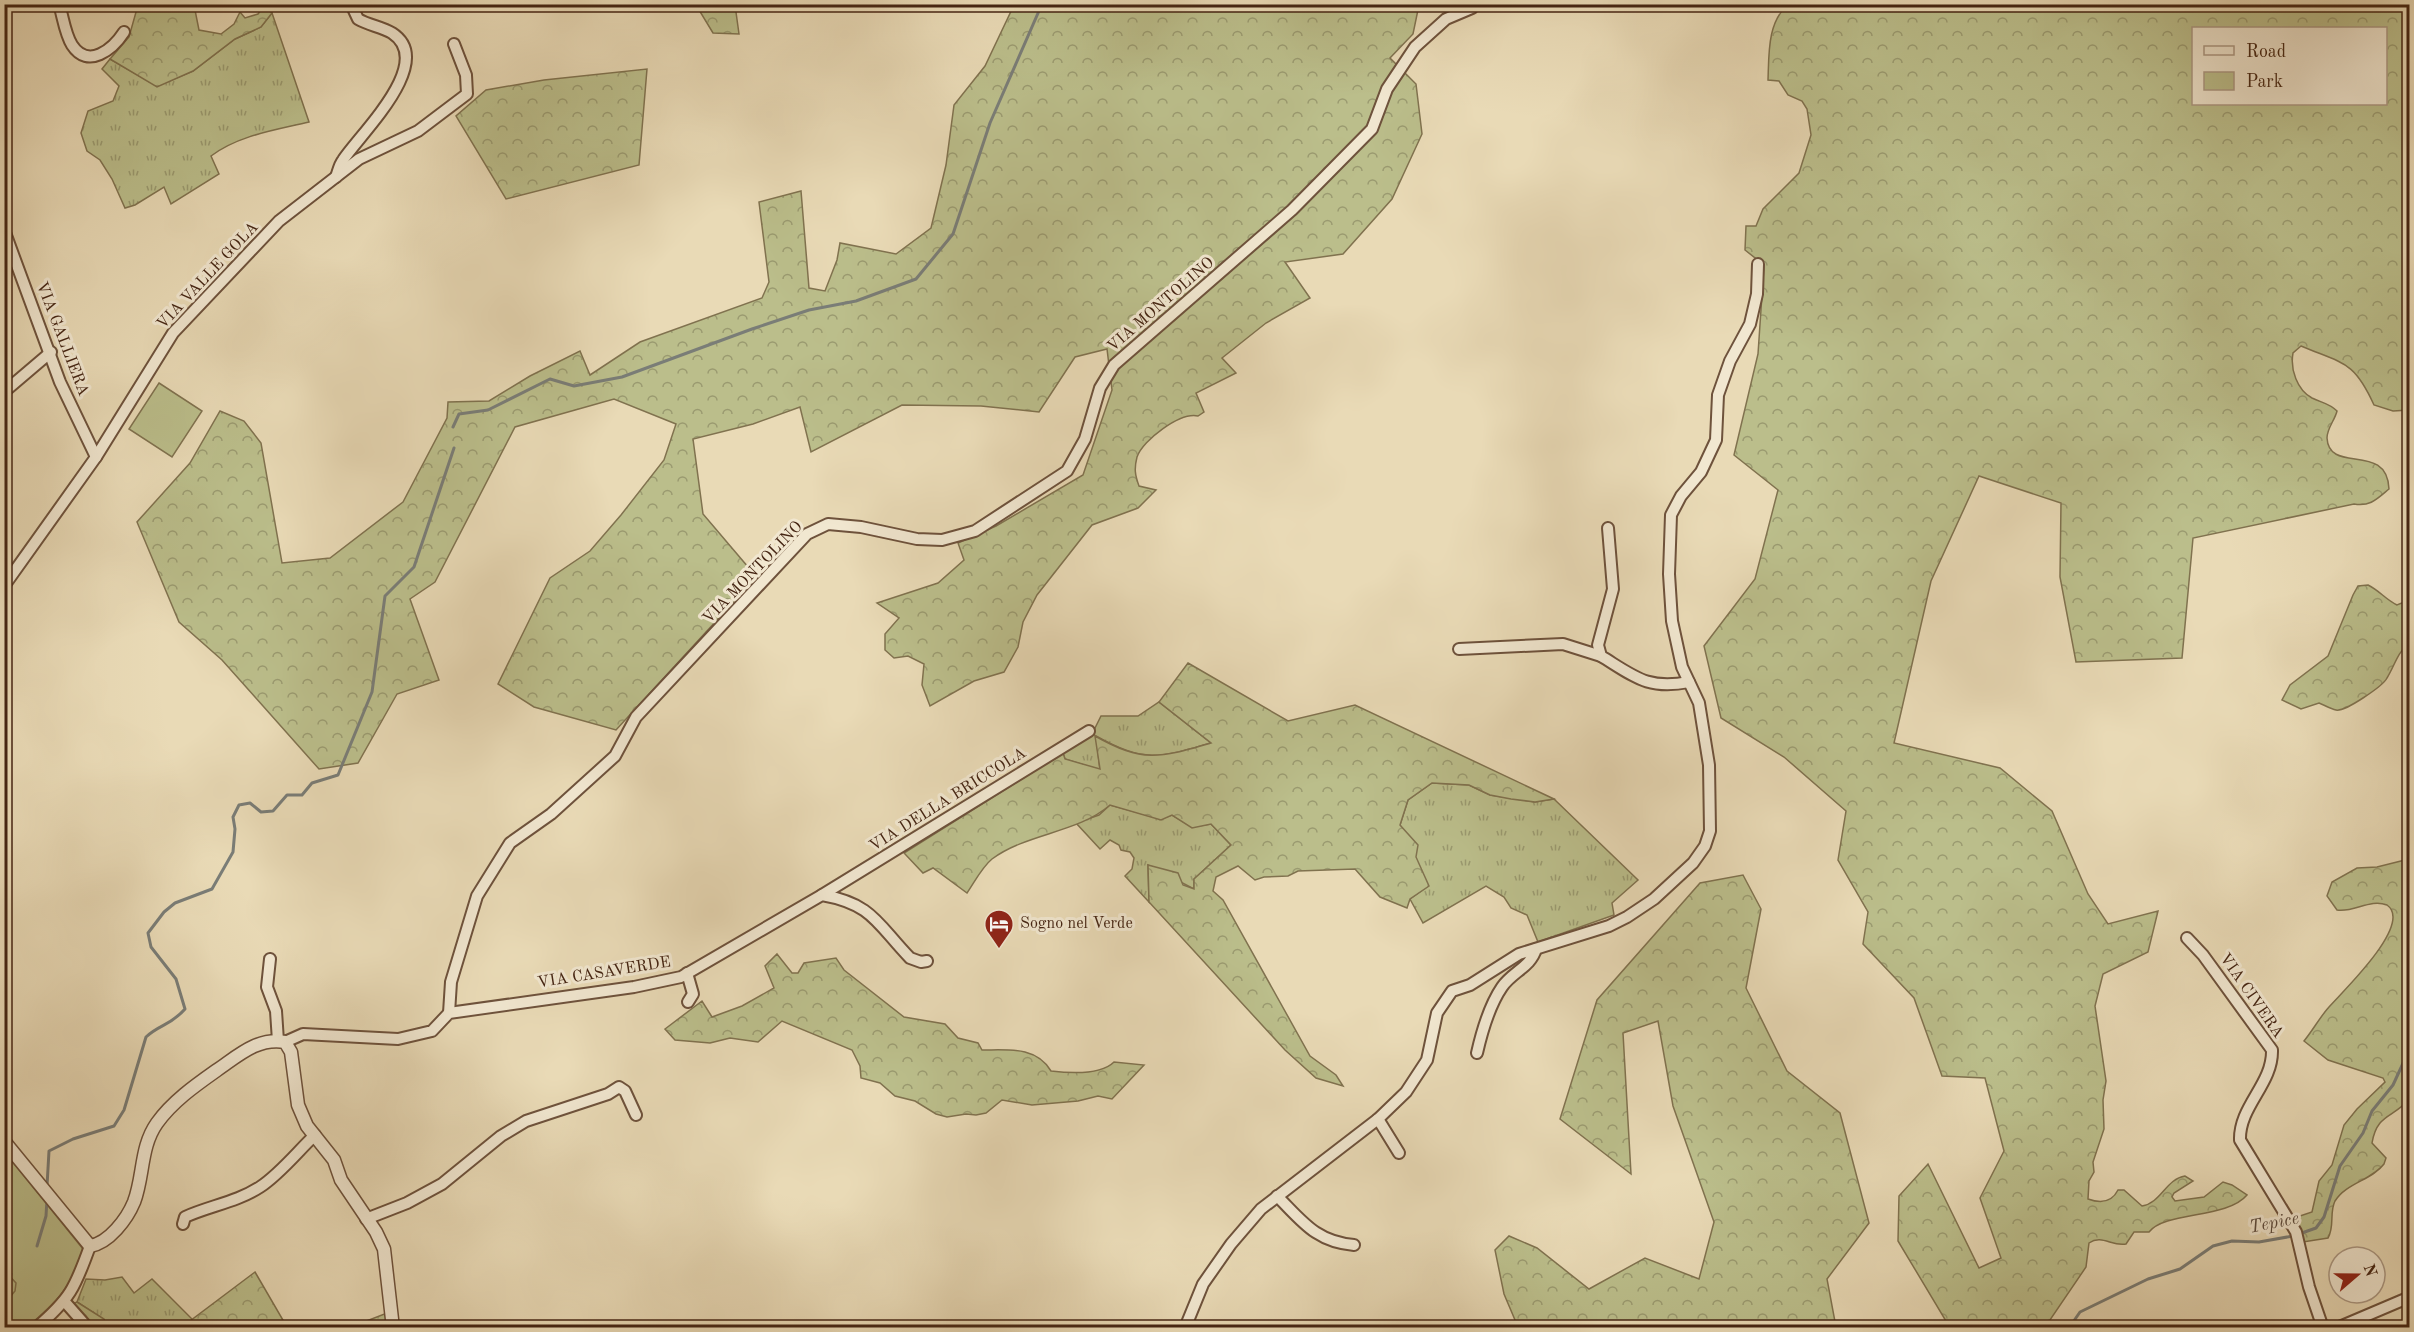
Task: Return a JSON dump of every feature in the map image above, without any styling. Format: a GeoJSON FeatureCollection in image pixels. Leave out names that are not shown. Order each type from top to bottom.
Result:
{"type":"FeatureCollection","features":[{"type":"Feature","properties":{"kind":"street"},"geometry":{"type":"LineString","coordinates":[[58,4],[71,43],[78,52],[92,57],[104,54],[116,45],[124,32]]}},
{"type":"Feature","properties":{"kind":"street"},"geometry":{"type":"LineString","coordinates":[[336,177],[341,162],[398,87],[405,70],[406,55],[401,41],[391,32],[357,19],[351,4]]}},
{"type":"Feature","properties":{"kind":"street","name":"VIA MONTOLINO"},"geometry":{"type":"LineString","coordinates":[[449,1013],[451,982],[477,896],[510,843],[551,814],[615,756],[636,717],[807,534],[828,524],[861,527],[917,539],[942,540],[975,531],[1067,471],[1085,439],[1100,388],[1114,365],[1292,210],[1372,129],[1387,89],[1415,46],[1446,19],[1472,8],[1471,4]]}},
{"type":"Feature","properties":{"kind":"street","name":"VIA VALLE GOLA"},"geometry":{"type":"LineString","coordinates":[[4,586],[96,457],[173,333],[279,222],[359,159],[418,131],[467,94],[466,75],[454,44]]}},
{"type":"Feature","properties":{"kind":"street","name":"VIA GALLIERA"},"geometry":{"type":"LineString","coordinates":[[5,233],[51,352],[60,382],[96,457]]}},
{"type":"Feature","properties":{"kind":"street"},"geometry":{"type":"LineString","coordinates":[[1185,1328],[1203,1284],[1225,1252],[1261,1209],[1378,1119],[1406,1092],[1427,1060],[1437,1013],[1452,991],[1470,985],[1519,954],[1608,926],[1628,917],[1654,898],[1693,863],[1705,846],[1710,831],[1709,765],[1699,703],[1682,667],[1672,621],[1669,574],[1671,514],[1681,496],[1701,472],[1716,440],[1718,395],[1730,361],[1750,324],[1757,294],[1758,264]]}},
{"type":"Feature","properties":{"kind":"street"},"geometry":{"type":"LineString","coordinates":[[4,392],[51,352]]}},
{"type":"Feature","properties":{"kind":"street"},"geometry":{"type":"LineString","coordinates":[[1601,656],[1598,645],[1613,589],[1608,528]]}},
{"type":"Feature","properties":{"kind":"street"},"geometry":{"type":"LineString","coordinates":[[1459,649],[1563,644],[1601,656],[1653,685],[1669,686],[1689,682]]}},
{"type":"Feature","properties":{"kind":"street","name":"VIA DELLA BRICCOLA"},"geometry":{"type":"LineString","coordinates":[[822,895],[1089,731]]}},
{"type":"Feature","properties":{"kind":"street"},"geometry":{"type":"LineString","coordinates":[[822,895],[848,899],[861,906],[910,958],[921,962],[927,961]]}},
{"type":"Feature","properties":{"kind":"street","name":"VIA CASAVERDE"},"geometry":{"type":"LineString","coordinates":[[449,1013],[634,987],[687,973],[822,895]]}},
{"type":"Feature","properties":{"kind":"street","name":"VIA CIVERA"},"geometry":{"type":"LineString","coordinates":[[2187,938],[2203,955],[2272,1050],[2268,1073],[2242,1123],[2240,1140],[2297,1235],[2308,1287],[2323,1328]]}},
{"type":"Feature","properties":{"kind":"street"},"geometry":{"type":"LineString","coordinates":[[1477,1053],[1482,1031],[1503,986],[1533,958],[1536,949]]}},
{"type":"Feature","properties":{"kind":"street"},"geometry":{"type":"LineString","coordinates":[[270,959],[267,987],[276,1011],[281,1041],[291,1052],[298,1106],[307,1126],[334,1160],[342,1180],[384,1249],[393,1328]]}},
{"type":"Feature","properties":{"kind":"street"},"geometry":{"type":"LineString","coordinates":[[687,973],[693,994],[688,1002]]}},
{"type":"Feature","properties":{"kind":"street"},"geometry":{"type":"LineString","coordinates":[[90,1246],[100,1245],[109,1238],[134,1202],[143,1155],[155,1125],[167,1110],[192,1088],[247,1049],[272,1040],[281,1041],[303,1034],[398,1039],[432,1031],[449,1013]]}},
{"type":"Feature","properties":{"kind":"street"},"geometry":{"type":"LineString","coordinates":[[366,1219],[407,1203],[442,1184],[501,1136],[526,1121],[608,1094],[619,1087],[625,1091],[636,1115]]}},
{"type":"Feature","properties":{"kind":"street"},"geometry":{"type":"LineString","coordinates":[[1378,1119],[1399,1153]]}},
{"type":"Feature","properties":{"kind":"street"},"geometry":{"type":"LineString","coordinates":[[183,1224],[185,1217],[214,1204],[239,1198],[261,1186],[315,1135]]}},
{"type":"Feature","properties":{"kind":"street"},"geometry":{"type":"LineString","coordinates":[[4,1141],[90,1246]]}},
{"type":"Feature","properties":{"kind":"street"},"geometry":{"type":"LineString","coordinates":[[1277,1196],[1317,1235],[1335,1244],[1354,1245]]}},
{"type":"Feature","properties":{"kind":"street"},"geometry":{"type":"LineString","coordinates":[[36,1328],[65,1302],[75,1287],[90,1246]]}},
{"type":"Feature","properties":{"kind":"street"},"geometry":{"type":"LineString","coordinates":[[2337,1328],[2409,1297]]}},
{"type":"Feature","properties":{"kind":"street"},"geometry":{"type":"LineString","coordinates":[[65,1302],[88,1328]]}},
{"type":"Feature","properties":{"kind":"green space"},"geometry":{"type":"Polygon","coordinates":[[[1789,4],[2409,5],[2409,410],[2393,411],[2374,405],[2360,380],[2338,361],[2301,346],[2293,353],[2292,359],[2294,372],[2302,390],[2337,411],[2327,434],[2330,449],[2337,455],[2379,466],[2386,475],[2389,489],[2365,504],[2354,504],[2193,538],[2182,658],[2076,662],[2060,577],[2061,503],[1979,476],[1931,581],[1894,743],[2000,768],[2052,811],[2088,894],[2108,924],[2158,911],[2148,952],[2103,974],[2095,1006],[2106,1081],[2103,1100],[2104,1129],[2093,1162],[2094,1172],[2089,1181],[2088,1199],[2106,1201],[2118,1190],[2124,1190],[2142,1206],[2149,1204],[2178,1178],[2185,1176],[2193,1181],[2174,1193],[2172,1197],[2175,1201],[2204,1197],[2223,1182],[2247,1195],[2238,1203],[2226,1208],[2168,1221],[2157,1225],[2149,1232],[2134,1232],[2126,1244],[2103,1240],[2089,1243],[2086,1267],[2050,1320],[2033,1327],[1947,1327],[1946,1321],[1898,1241],[1899,1196],[1928,1164],[1979,1268],[2001,1258],[1980,1198],[2004,1151],[1985,1078],[1942,1076],[1914,998],[1863,944],[1868,912],[1838,860],[1846,811],[1784,757],[1721,718],[1704,646],[1755,579],[1778,490],[1734,455],[1758,354],[1764,265],[1745,250],[1746,226],[1756,226],[1763,209],[1799,173],[1811,135],[1807,109],[1802,101],[1788,95],[1779,81],[1768,80],[1771,39],[1777,20],[1789,4]]]}},
{"type":"Feature","properties":{"kind":"green space"},"geometry":{"type":"Polygon","coordinates":[[[138,5],[194,5],[199,30],[221,34],[234,24],[240,12],[245,18],[258,14],[263,7],[272,13],[261,27],[235,39],[193,71],[157,87],[110,59],[129,37],[138,5]]]}},
{"type":"Feature","properties":{"kind":"green space"},"geometry":{"type":"Polygon","coordinates":[[[696,5],[735,5],[739,34],[713,33],[696,5]]]}},
{"type":"Feature","properties":{"kind":"green space"},"geometry":{"type":"Polygon","coordinates":[[[1014,5],[1419,5],[1413,34],[1390,58],[1416,84],[1422,134],[1392,199],[1343,254],[1285,262],[1310,298],[1266,323],[1222,358],[1236,373],[1196,393],[1204,412],[1198,416],[1182,418],[1172,423],[1154,436],[1141,450],[1135,465],[1139,486],[1156,490],[1138,508],[1092,525],[1037,595],[1023,622],[1018,647],[1004,672],[974,681],[930,706],[922,685],[924,664],[908,656],[894,658],[885,650],[885,634],[899,618],[877,603],[938,583],[964,560],[958,543],[996,526],[1083,475],[1112,390],[1107,349],[1075,357],[1039,412],[981,406],[902,405],[811,452],[800,407],[753,424],[693,439],[703,514],[754,574],[751,583],[616,730],[534,707],[498,684],[550,578],[590,551],[664,460],[676,424],[614,399],[515,427],[435,582],[410,599],[439,680],[397,694],[358,763],[319,769],[222,660],[179,622],[137,522],[190,463],[220,411],[244,421],[261,443],[282,563],[330,558],[403,502],[447,418],[448,402],[489,401],[530,376],[580,351],[590,375],[640,342],[762,298],[769,282],[759,202],[801,191],[809,288],[825,291],[837,260],[840,243],[896,254],[931,228],[946,165],[954,105],[985,66],[1014,5]]]}},
{"type":"Feature","properties":{"kind":"green space"},"geometry":{"type":"Polygon","coordinates":[[[272,13],[309,122],[258,134],[222,149],[211,156],[219,174],[171,204],[164,187],[135,205],[125,208],[112,179],[100,160],[87,151],[81,133],[88,111],[113,101],[119,86],[102,69],[110,59],[157,86],[193,71],[235,39],[261,27],[272,13]]]}},
{"type":"Feature","properties":{"kind":"green space"},"geometry":{"type":"Polygon","coordinates":[[[647,69],[639,165],[506,199],[456,116],[486,90],[544,80],[647,69]]]}},
{"type":"Feature","properties":{"kind":"green space"},"geometry":{"type":"Polygon","coordinates":[[[159,383],[202,411],[172,457],[129,429],[159,383]]]}},
{"type":"Feature","properties":{"kind":"green space"},"geometry":{"type":"Polygon","coordinates":[[[2368,585],[2397,605],[2409,600],[2409,643],[2399,655],[2387,678],[2379,687],[2341,710],[2319,703],[2301,709],[2282,700],[2290,685],[2328,656],[2358,586],[2368,585]]]}},
{"type":"Feature","properties":{"kind":"green space"},"geometry":{"type":"Polygon","coordinates":[[[1188,663],[1288,721],[1355,705],[1554,799],[1535,802],[1511,799],[1490,795],[1469,785],[1432,783],[1408,800],[1400,825],[1418,845],[1416,857],[1429,886],[1410,899],[1407,908],[1380,897],[1355,869],[1298,871],[1288,876],[1264,877],[1255,880],[1238,866],[1216,877],[1213,891],[1223,900],[1310,1056],[1336,1075],[1343,1086],[1316,1078],[1285,1050],[1149,902],[1148,865],[1178,873],[1183,885],[1194,889],[1194,879],[1231,845],[1211,824],[1192,828],[1172,815],[1161,820],[1110,805],[1083,822],[1006,850],[988,862],[967,893],[933,868],[923,873],[904,853],[1063,753],[1065,759],[1100,769],[1095,736],[1126,751],[1152,755],[1178,752],[1211,743],[1159,702],[1188,663]]]}},
{"type":"Feature","properties":{"kind":"green space"},"geometry":{"type":"Polygon","coordinates":[[[1159,702],[1211,743],[1178,752],[1152,755],[1127,751],[1096,736],[1100,770],[1065,759],[1063,753],[1094,730],[1101,716],[1138,716],[1159,702]]]}},
{"type":"Feature","properties":{"kind":"green space"},"geometry":{"type":"Polygon","coordinates":[[[1432,783],[1469,785],[1490,795],[1535,802],[1554,799],[1638,880],[1612,903],[1614,915],[1538,942],[1527,915],[1511,908],[1504,897],[1486,886],[1423,923],[1410,899],[1428,886],[1400,825],[1408,800],[1432,783]]]}},
{"type":"Feature","properties":{"kind":"green space"},"geometry":{"type":"Polygon","coordinates":[[[1110,805],[1161,819],[1172,815],[1192,827],[1211,824],[1231,845],[1194,879],[1194,889],[1148,865],[1149,902],[1125,876],[1132,869],[1134,858],[1130,852],[1121,850],[1119,845],[1110,840],[1100,849],[1076,823],[1099,815],[1110,805]]]}},
{"type":"Feature","properties":{"kind":"green space"},"geometry":{"type":"Polygon","coordinates":[[[2409,859],[2409,1099],[2382,1121],[2374,1133],[2372,1143],[2386,1158],[2384,1164],[2373,1174],[2346,1190],[2335,1201],[2328,1238],[2303,1242],[2294,1218],[2312,1212],[2319,1181],[2332,1165],[2344,1125],[2385,1082],[2383,1078],[2328,1060],[2304,1041],[2326,1011],[2373,958],[2391,927],[2393,914],[2387,905],[2374,903],[2337,910],[2327,896],[2332,882],[2357,868],[2377,867],[2409,859]]]}},
{"type":"Feature","properties":{"kind":"green space"},"geometry":{"type":"Polygon","coordinates":[[[1743,875],[1761,909],[1746,988],[1787,1071],[1840,1113],[1869,1223],[1827,1279],[1836,1327],[1518,1327],[1504,1294],[1495,1250],[1509,1236],[1537,1248],[1589,1289],[1645,1258],[1699,1279],[1714,1222],[1673,1106],[1658,1021],[1623,1033],[1631,1174],[1560,1119],[1597,1000],[1700,883],[1743,875]]]}},
{"type":"Feature","properties":{"kind":"green space"},"geometry":{"type":"Polygon","coordinates":[[[777,954],[792,973],[798,973],[804,963],[836,958],[844,970],[904,1017],[945,1024],[958,1038],[978,1043],[982,1050],[1011,1050],[1029,1053],[1038,1057],[1051,1071],[1093,1071],[1114,1062],[1144,1065],[1112,1099],[1098,1096],[1078,1101],[1032,1105],[1002,1100],[986,1113],[947,1117],[936,1114],[915,1101],[895,1096],[880,1083],[861,1078],[860,1066],[852,1050],[782,1021],[758,1042],[730,1038],[710,1043],[675,1040],[665,1029],[702,1001],[712,1017],[742,1006],[774,988],[765,966],[777,954]]]}},
{"type":"Feature","properties":{"kind":"green space"},"geometry":{"type":"Polygon","coordinates":[[[4,1151],[83,1249],[69,1284],[47,1310],[27,1327],[5,1327],[5,1303],[15,1291],[16,1283],[5,1271],[4,1151]]]}},
{"type":"Feature","properties":{"kind":"green space"},"geometry":{"type":"Polygon","coordinates":[[[4,1271],[17,1283],[16,1291],[5,1303],[4,1271]]]}},
{"type":"Feature","properties":{"kind":"green space"},"geometry":{"type":"Polygon","coordinates":[[[255,1272],[287,1327],[182,1327],[255,1272]]]}},
{"type":"Feature","properties":{"kind":"green space"},"geometry":{"type":"Polygon","coordinates":[[[122,1277],[134,1293],[152,1279],[193,1320],[182,1327],[108,1327],[103,1319],[77,1302],[86,1279],[105,1280],[122,1277]]]}},
{"type":"Feature","properties":{"kind":"green space"},"geometry":{"type":"Polygon","coordinates":[[[77,1302],[104,1319],[108,1327],[93,1327],[72,1304],[77,1302]]]}},
{"type":"Feature","properties":{"kind":"green space"},"geometry":{"type":"Polygon","coordinates":[[[387,1313],[389,1327],[351,1327],[387,1313]]]}},
{"type":"Feature","properties":{"kind":"waterway"},"geometry":{"type":"LineString","coordinates":[[453,427],[459,414],[488,410],[550,379],[574,386],[622,377],[752,329],[809,310],[856,301],[916,279],[953,234],[990,123],[1042,4]]}},
{"type":"Feature","properties":{"kind":"waterway"},"geometry":{"type":"LineString","coordinates":[[47,1186],[49,1151],[73,1139],[114,1126],[124,1110],[146,1037],[175,1019],[185,1009],[176,979],[151,947],[148,933],[164,912],[175,903],[212,889],[233,852],[235,829],[233,817],[239,805],[250,803],[261,812],[273,811],[287,795],[302,795],[312,783],[338,775],[372,692],[385,596],[414,567],[454,448]]}},
{"type":"Feature","properties":{"kind":"waterway","name":"Tepice"},"geometry":{"type":"LineString","coordinates":[[2299,1234],[2316,1228],[2324,1217],[2340,1166],[2363,1133],[2372,1111],[2393,1085],[2405,1059]]}},
{"type":"Feature","properties":{"kind":"waterway"},"geometry":{"type":"LineString","coordinates":[[37,1246],[46,1216],[47,1199]]}},
{"type":"Feature","properties":{"kind":"waterway","name":"Tepice"},"geometry":{"type":"LineString","coordinates":[[2069,1328],[2080,1312],[2148,1279],[2180,1269],[2213,1246],[2232,1241],[2259,1242],[2293,1236]]}},
{"type":"Feature","properties":{"kind":"waterway"},"geometry":{"type":"LineString","coordinates":[[4,1281],[11,1274]]}},
{"type":"Feature","properties":{"kind":"place","name":"Sogno nel Verde"},"geometry":{"type":"Point","coordinates":[999,950]}}]}
